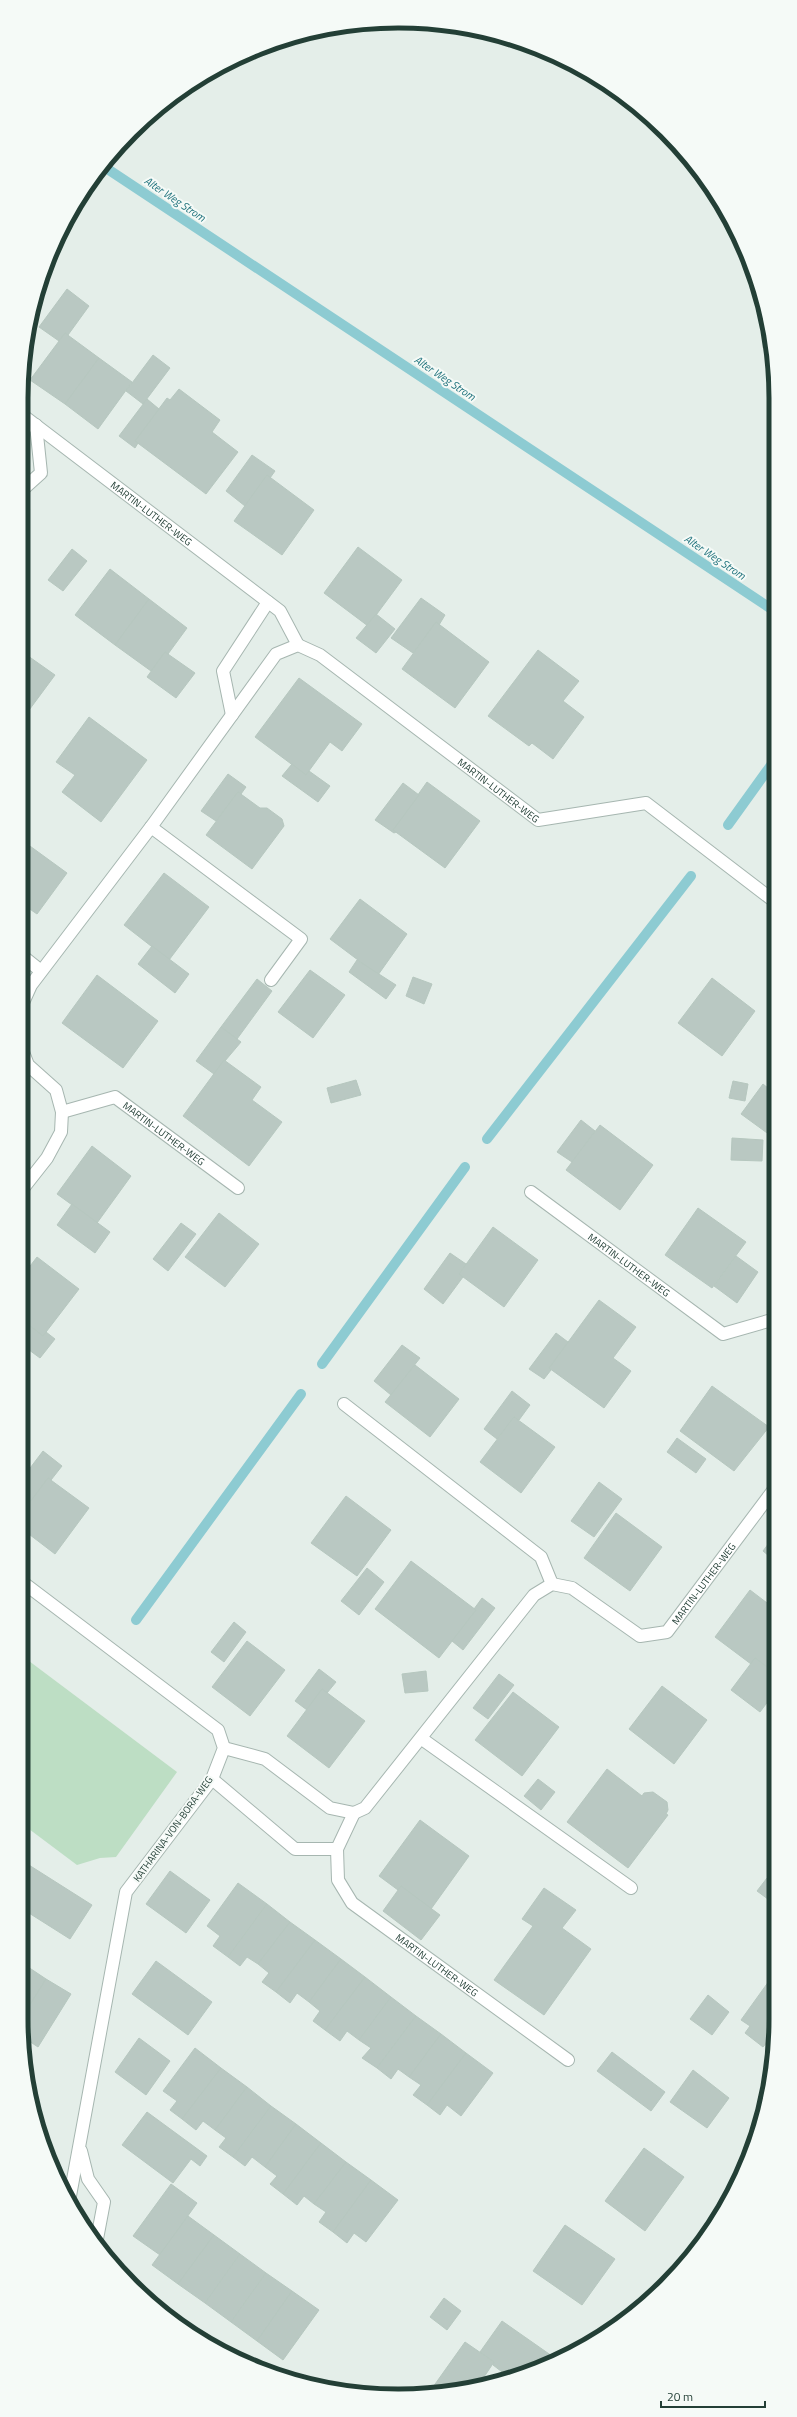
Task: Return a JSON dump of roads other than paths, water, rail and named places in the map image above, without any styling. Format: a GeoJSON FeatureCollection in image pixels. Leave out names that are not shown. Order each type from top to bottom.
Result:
{"type":"FeatureCollection","features":[{"type":"Feature","properties":{"kind":"street","name":"MARTIN-LUTHER-WEG"},"geometry":{"type":"LineString","coordinates":[[28,420],[280,611],[298,646],[320,655],[538,820],[646,803],[769,896]]}},
{"type":"Feature","properties":{"kind":"street"},"geometry":{"type":"LineString","coordinates":[[28,426],[36,426],[41,474],[28,485]]}},
{"type":"Feature","properties":{"kind":"street"},"geometry":{"type":"LineString","coordinates":[[232,715],[223,671],[268,602]]}},
{"type":"Feature","properties":{"kind":"street"},"geometry":{"type":"LineString","coordinates":[[28,992],[41,971],[151,827],[276,654],[298,646]]}},
{"type":"Feature","properties":{"kind":"street"},"geometry":{"type":"LineString","coordinates":[[151,827],[301,939],[271,980]]}},
{"type":"Feature","properties":{"kind":"street"},"geometry":{"type":"LineString","coordinates":[[28,961],[41,971]]}},
{"type":"Feature","properties":{"kind":"street"},"geometry":{"type":"LineString","coordinates":[[28,1065],[56,1090],[62,1112],[61,1132],[47,1158],[28,1182]]}},
{"type":"Feature","properties":{"kind":"street","name":"MARTIN-LUTHER-WEG"},"geometry":{"type":"LineString","coordinates":[[62,1112],[115,1096],[238,1188]]}},
{"type":"Feature","properties":{"kind":"street","name":"MARTIN-LUTHER-WEG"},"geometry":{"type":"LineString","coordinates":[[531,1192],[723,1334],[769,1321]]}},
{"type":"Feature","properties":{"kind":"street"},"geometry":{"type":"LineString","coordinates":[[28,1586],[218,1730],[224,1748],[265,1759],[330,1808],[354,1813],[365,1808],[422,1739],[534,1594],[552,1584],[541,1557],[344,1404]]}},
{"type":"Feature","properties":{"kind":"street","name":"MARTIN-LUTHER-WEG"},"geometry":{"type":"LineString","coordinates":[[552,1584],[572,1588],[640,1636],[668,1632],[769,1496]]}},
{"type":"Feature","properties":{"kind":"street"},"geometry":{"type":"LineString","coordinates":[[422,1739],[631,1888]]}},
{"type":"Feature","properties":{"kind":"street","name":"KATHARINA-VON-BORA-WEG"},"geometry":{"type":"LineString","coordinates":[[71,2191],[126,1892],[212,1779],[224,1748]]}},
{"type":"Feature","properties":{"kind":"street"},"geometry":{"type":"LineString","coordinates":[[212,1779],[296,1849],[337,1849]]}},
{"type":"Feature","properties":{"kind":"street","name":"MARTIN-LUTHER-WEG"},"geometry":{"type":"LineString","coordinates":[[354,1813],[337,1849],[338,1880],[352,1903],[568,2060]]}},
{"type":"Feature","properties":{"kind":"street","name":"KATHARINA-VON-BORA-WEG"},"geometry":{"type":"LineString","coordinates":[[80,2148],[88,2179],[104,2202],[98,2234]]}},
{"type":"Feature","properties":{"kind":"waterway","name":"Alter Weg Strom"},"geometry":{"type":"LineString","coordinates":[[108,169],[769,607]]}},
{"type":"Feature","properties":{"kind":"waterway"},"geometry":{"type":"LineString","coordinates":[[728,825],[769,768]]}},
{"type":"Feature","properties":{"kind":"waterway"},"geometry":{"type":"LineString","coordinates":[[487,1139],[691,876]]}},
{"type":"Feature","properties":{"kind":"waterway"},"geometry":{"type":"LineString","coordinates":[[322,1364],[465,1167]]}},
{"type":"Feature","properties":{"kind":"waterway"},"geometry":{"type":"LineString","coordinates":[[136,1620],[301,1394]]}}]}
